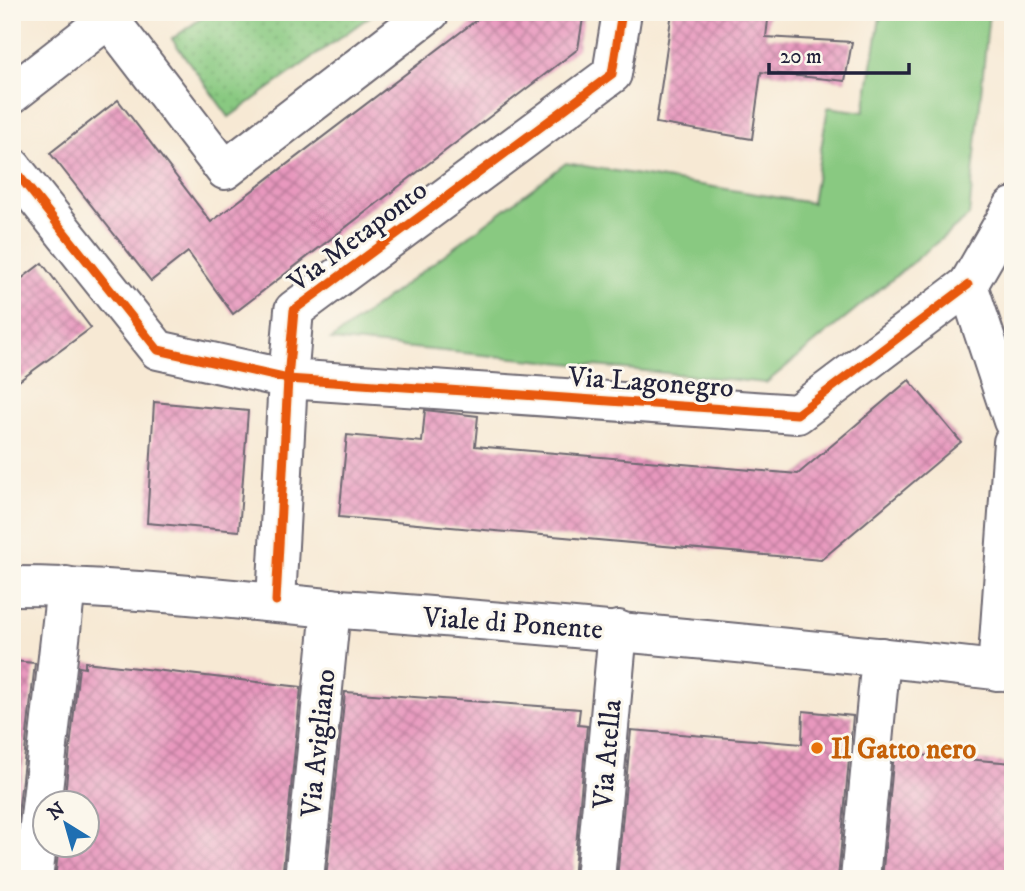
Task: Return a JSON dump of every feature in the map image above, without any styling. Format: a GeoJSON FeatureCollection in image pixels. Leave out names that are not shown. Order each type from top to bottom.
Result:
{"type":"FeatureCollection","features":[{"type":"Feature","properties":{"kind":"street"},"geometry":{"type":"LineString","coordinates":[[12,94],[113,15],[225,170],[430,12]]}},
{"type":"Feature","properties":{"kind":"street","name":"Via Metaponto"},"geometry":{"type":"LineString","coordinates":[[275,601],[293,310],[612,74],[622,12]]}},
{"type":"Feature","properties":{"kind":"street"},"geometry":{"type":"LineString","coordinates":[[12,167],[158,350],[288,379]]}},
{"type":"Feature","properties":{"kind":"street"},"geometry":{"type":"LineString","coordinates":[[1013,207],[968,285],[1013,421]]}},
{"type":"Feature","properties":{"kind":"street","name":"Via Lagonegro"},"geometry":{"type":"LineString","coordinates":[[288,379],[797,414],[968,285]]}},
{"type":"Feature","properties":{"kind":"street"},"geometry":{"type":"LineString","coordinates":[[1005,671],[1013,442]]}},
{"type":"Feature","properties":{"kind":"street","name":"Viale di Ponente"},"geometry":{"type":"LineString","coordinates":[[12,586],[66,586],[275,601],[331,608],[618,630],[1005,671]]}},
{"type":"Feature","properties":{"kind":"street"},"geometry":{"type":"LineString","coordinates":[[33,879],[66,586]]}},
{"type":"Feature","properties":{"kind":"street","name":"Via Avigliano"},"geometry":{"type":"LineString","coordinates":[[304,879],[331,608]]}},
{"type":"Feature","properties":{"kind":"street","name":"Via Atella"},"geometry":{"type":"LineString","coordinates":[[595,879],[618,630]]}},
{"type":"Feature","properties":{"kind":"street"},"geometry":{"type":"LineString","coordinates":[[860,879],[881,657]]}},
{"type":"Feature","properties":{"kind":"green space"},"geometry":{"type":"Polygon","coordinates":[[[210,12],[376,12],[229,117],[172,39],[210,12]]]}},
{"type":"Feature","properties":{"kind":"green space"},"geometry":{"type":"Polygon","coordinates":[[[881,12],[989,12],[969,216],[766,383],[331,340],[566,163],[812,203],[828,107],[864,112],[881,12]]]}},
{"type":"Feature","properties":{"kind":"building"},"geometry":{"type":"Polygon","coordinates":[[[487,12],[584,12],[578,49],[233,314],[188,252],[151,281],[50,153],[118,100],[211,222],[487,12]]]}},
{"type":"Feature","properties":{"kind":"building"},"geometry":{"type":"Polygon","coordinates":[[[672,12],[769,12],[766,37],[852,42],[845,81],[761,72],[752,139],[656,123],[672,12]]]}},
{"type":"Feature","properties":{"kind":"building"},"geometry":{"type":"Polygon","coordinates":[[[42,263],[91,328],[12,386],[12,286],[42,263]]]}},
{"type":"Feature","properties":{"kind":"building"},"geometry":{"type":"Polygon","coordinates":[[[909,380],[961,442],[821,560],[339,517],[347,435],[422,442],[425,410],[478,416],[475,446],[798,474],[909,380]]]}},
{"type":"Feature","properties":{"kind":"building"},"geometry":{"type":"Polygon","coordinates":[[[154,402],[248,411],[239,531],[147,523],[154,402]]]}},
{"type":"Feature","properties":{"kind":"building"},"geometry":{"type":"Polygon","coordinates":[[[12,661],[35,663],[12,868],[12,661]]]}},
{"type":"Feature","properties":{"kind":"building"},"geometry":{"type":"Polygon","coordinates":[[[85,662],[301,687],[282,879],[55,879],[57,860],[102,860],[102,790],[65,790],[79,667],[85,668],[85,662]]]}},
{"type":"Feature","properties":{"kind":"building"},"geometry":{"type":"Polygon","coordinates":[[[345,692],[580,709],[578,725],[587,726],[573,879],[326,879],[345,692]]]}},
{"type":"Feature","properties":{"kind":"building"},"geometry":{"type":"Polygon","coordinates":[[[803,711],[853,716],[838,879],[617,879],[631,730],[802,744],[803,711]]]}},
{"type":"Feature","properties":{"kind":"building"},"geometry":{"type":"Polygon","coordinates":[[[894,753],[1013,763],[1013,879],[882,879],[894,753]]]}},
{"type":"Feature","properties":{"kind":"cycle path"},"geometry":{"type":"LineString","coordinates":[[12,167],[158,350],[288,379],[294,310],[612,74],[622,12]]}},
{"type":"Feature","properties":{"kind":"cycle path"},"geometry":{"type":"LineString","coordinates":[[276,601],[288,379],[797,414],[968,285]]}},
{"type":"Feature","properties":{"kind":"place","name":"Il Gatto nero"},"geometry":{"type":"Point","coordinates":[817,748]}}]}
